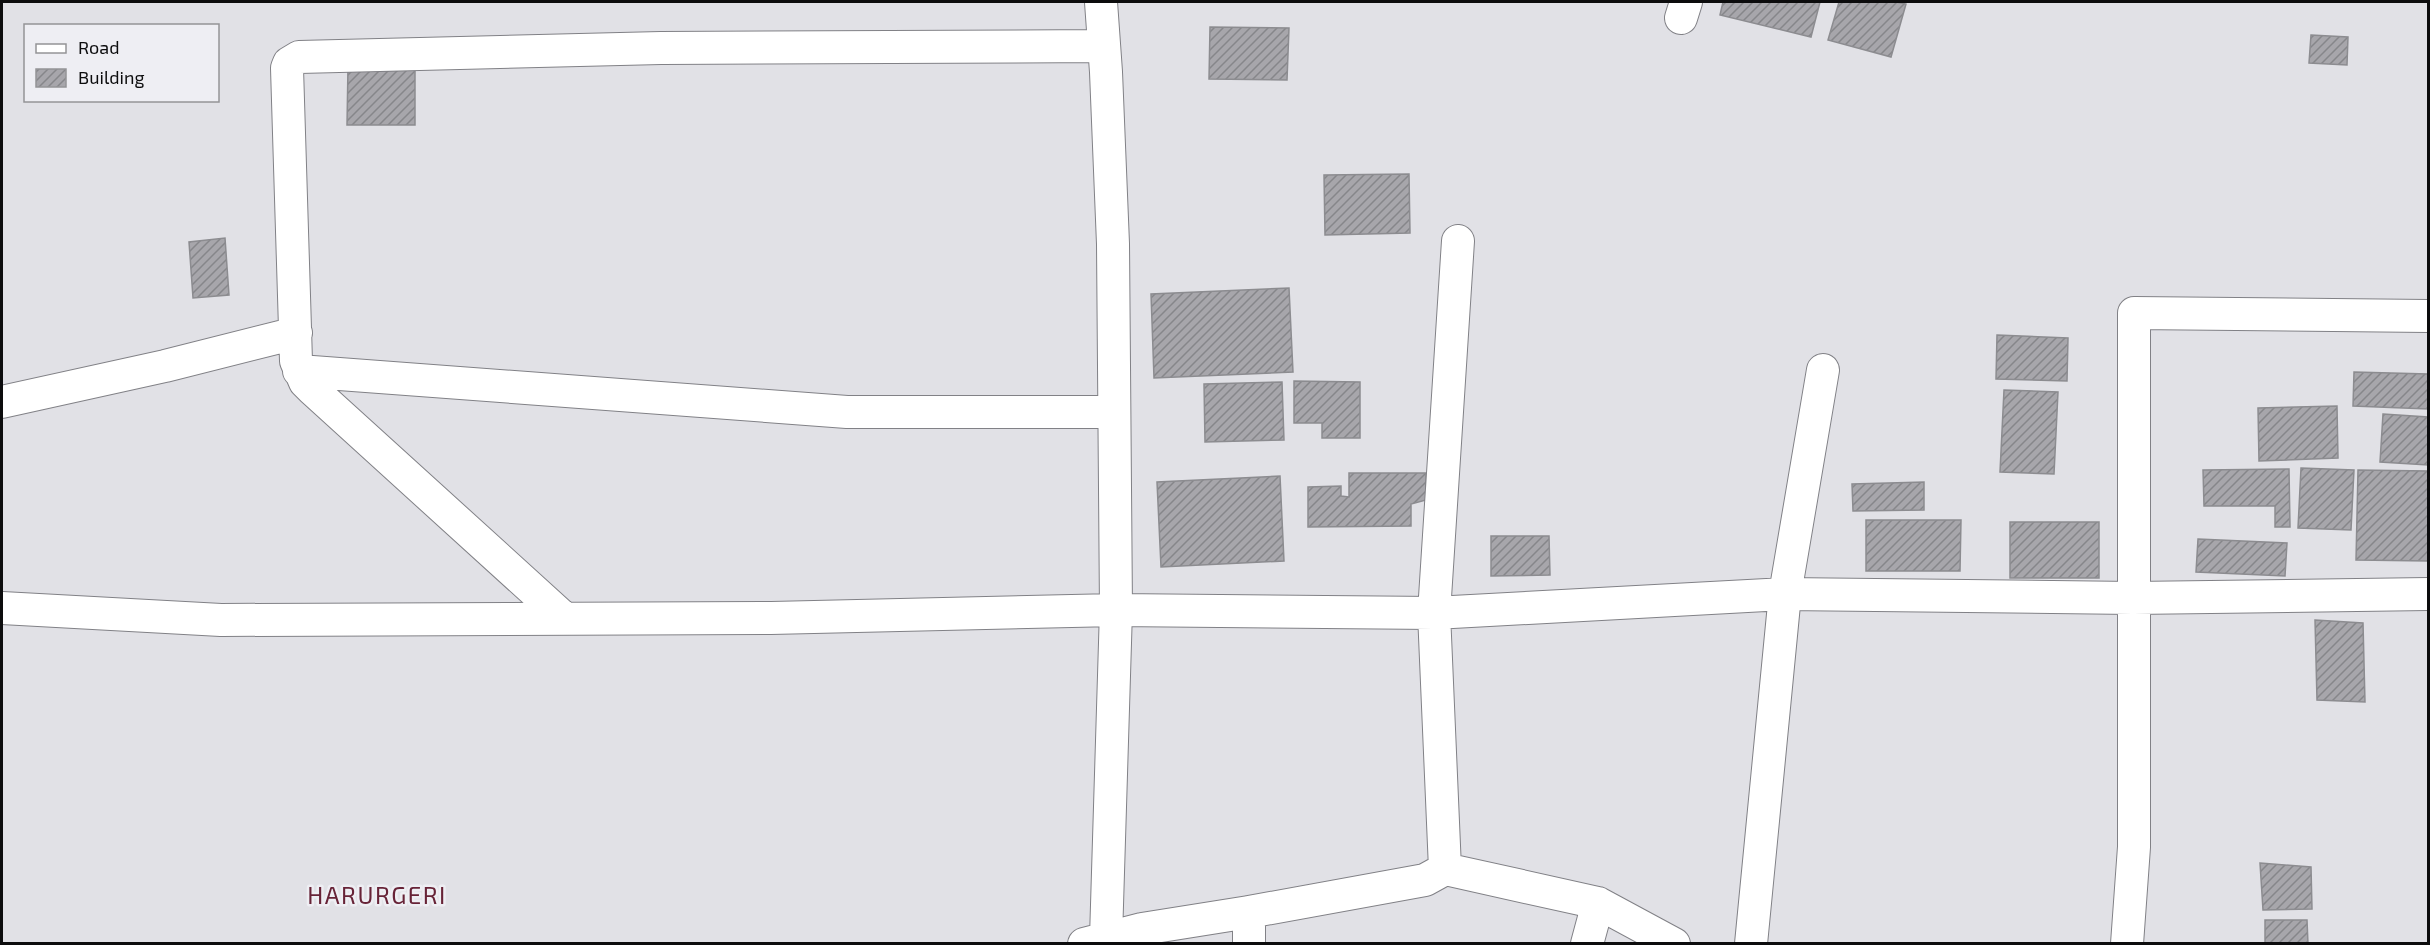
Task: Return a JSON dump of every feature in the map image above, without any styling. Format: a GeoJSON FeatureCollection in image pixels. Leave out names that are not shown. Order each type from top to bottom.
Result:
{"type":"FeatureCollection","features":[{"type":"Feature","properties":{"kind":"street"},"geometry":{"type":"LineString","coordinates":[[1101,2],[1113,244],[1116,610],[1095,941],[1142,929],[1425,880],[1445,869],[1598,903],[1674,944]]}},
{"type":"Feature","properties":{"kind":"street"},"geometry":{"type":"LineString","coordinates":[[564,618],[313,390],[299,371],[296,361],[287,68],[294,58],[661,48],[1104,46]]}},
{"type":"Feature","properties":{"kind":"street"},"geometry":{"type":"LineString","coordinates":[[1445,869],[1434,613],[1458,241]]}},
{"type":"Feature","properties":{"kind":"street"},"geometry":{"type":"LineString","coordinates":[[2127,944],[2134,847],[2134,313],[2428,316]]}},
{"type":"Feature","properties":{"kind":"street"},"geometry":{"type":"LineString","coordinates":[[2,402],[165,366],[296,333]]}},
{"type":"Feature","properties":{"kind":"street"},"geometry":{"type":"LineString","coordinates":[[1751,944],[1785,594],[1823,370]]}},
{"type":"Feature","properties":{"kind":"street"},"geometry":{"type":"LineString","coordinates":[[299,371],[847,412],[1114,411]]}},
{"type":"Feature","properties":{"kind":"street"},"geometry":{"type":"LineString","coordinates":[[2,608],[221,620],[771,618],[1116,610],[1434,613],[1785,594],[2133,598],[2428,594]]}},
{"type":"Feature","properties":{"kind":"street"},"geometry":{"type":"LineString","coordinates":[[1587,944],[1598,903]]}},
{"type":"Feature","properties":{"kind":"street"},"geometry":{"type":"LineString","coordinates":[[1249,912],[1249,944]]}},
{"type":"Feature","properties":{"kind":"building"},"geometry":{"type":"Polygon","coordinates":[[[1723,2],[1820,2],[1811,37],[1720,15],[1723,2]]]}},
{"type":"Feature","properties":{"kind":"building"},"geometry":{"type":"Polygon","coordinates":[[[1839,2],[1906,4],[1891,57],[1828,40],[1839,2]]]}},
{"type":"Feature","properties":{"kind":"building"},"geometry":{"type":"Polygon","coordinates":[[[1210,27],[1289,28],[1287,80],[1209,79],[1210,27]]]}},
{"type":"Feature","properties":{"kind":"building"},"geometry":{"type":"Polygon","coordinates":[[[2311,35],[2348,37],[2347,65],[2309,63],[2311,35]]]}},
{"type":"Feature","properties":{"kind":"building"},"geometry":{"type":"Polygon","coordinates":[[[348,66],[415,66],[415,125],[347,125],[348,66]]]}},
{"type":"Feature","properties":{"kind":"building"},"geometry":{"type":"Polygon","coordinates":[[[1409,174],[1410,233],[1325,235],[1324,175],[1409,174]]]}},
{"type":"Feature","properties":{"kind":"building"},"geometry":{"type":"Polygon","coordinates":[[[225,238],[229,295],[193,298],[189,242],[225,238]]]}},
{"type":"Feature","properties":{"kind":"building"},"geometry":{"type":"Polygon","coordinates":[[[1289,288],[1293,372],[1154,378],[1151,294],[1289,288]]]}},
{"type":"Feature","properties":{"kind":"building"},"geometry":{"type":"Polygon","coordinates":[[[1997,335],[2068,338],[2067,381],[1996,379],[1997,335]]]}},
{"type":"Feature","properties":{"kind":"building"},"geometry":{"type":"Polygon","coordinates":[[[2354,372],[2428,374],[2428,409],[2353,406],[2354,372]]]}},
{"type":"Feature","properties":{"kind":"building"},"geometry":{"type":"Polygon","coordinates":[[[1294,381],[1360,382],[1360,438],[1322,438],[1322,423],[1294,423],[1294,381]]]}},
{"type":"Feature","properties":{"kind":"building"},"geometry":{"type":"Polygon","coordinates":[[[1282,382],[1284,440],[1205,442],[1204,384],[1282,382]]]}},
{"type":"Feature","properties":{"kind":"building"},"geometry":{"type":"Polygon","coordinates":[[[2004,390],[2058,392],[2054,474],[2000,472],[2004,390]]]}},
{"type":"Feature","properties":{"kind":"building"},"geometry":{"type":"Polygon","coordinates":[[[2337,406],[2338,458],[2259,461],[2258,408],[2337,406]]]}},
{"type":"Feature","properties":{"kind":"building"},"geometry":{"type":"Polygon","coordinates":[[[2383,414],[2428,417],[2428,465],[2380,462],[2383,414]]]}},
{"type":"Feature","properties":{"kind":"building"},"geometry":{"type":"Polygon","coordinates":[[[2301,468],[2354,470],[2351,530],[2298,528],[2301,468]]]}},
{"type":"Feature","properties":{"kind":"building"},"geometry":{"type":"Polygon","coordinates":[[[2289,469],[2290,527],[2275,527],[2275,506],[2204,506],[2203,470],[2289,469]]]}},
{"type":"Feature","properties":{"kind":"building"},"geometry":{"type":"Polygon","coordinates":[[[2358,470],[2428,471],[2428,561],[2356,560],[2358,470]]]}},
{"type":"Feature","properties":{"kind":"building"},"geometry":{"type":"Polygon","coordinates":[[[1349,473],[1426,473],[1426,500],[1411,504],[1411,526],[1308,527],[1308,487],[1341,486],[1341,496],[1349,497],[1349,473]]]}},
{"type":"Feature","properties":{"kind":"building"},"geometry":{"type":"Polygon","coordinates":[[[1280,476],[1284,561],[1161,567],[1157,482],[1280,476]]]}},
{"type":"Feature","properties":{"kind":"building"},"geometry":{"type":"Polygon","coordinates":[[[1924,482],[1924,510],[1853,511],[1852,484],[1924,482]]]}},
{"type":"Feature","properties":{"kind":"building"},"geometry":{"type":"Polygon","coordinates":[[[1866,520],[1961,520],[1960,571],[1866,571],[1866,520]]]}},
{"type":"Feature","properties":{"kind":"building"},"geometry":{"type":"Polygon","coordinates":[[[2010,522],[2099,522],[2099,578],[2010,578],[2010,522]]]}},
{"type":"Feature","properties":{"kind":"building"},"geometry":{"type":"Polygon","coordinates":[[[1491,536],[1549,536],[1550,575],[1491,576],[1491,536]]]}},
{"type":"Feature","properties":{"kind":"building"},"geometry":{"type":"Polygon","coordinates":[[[2198,539],[2287,543],[2285,576],[2196,572],[2198,539]]]}},
{"type":"Feature","properties":{"kind":"building"},"geometry":{"type":"Polygon","coordinates":[[[2315,620],[2363,623],[2365,702],[2317,700],[2315,620]]]}},
{"type":"Feature","properties":{"kind":"building"},"geometry":{"type":"Polygon","coordinates":[[[2260,863],[2311,867],[2312,909],[2263,910],[2260,863]]]}},
{"type":"Feature","properties":{"kind":"building"},"geometry":{"type":"Polygon","coordinates":[[[2265,920],[2307,920],[2308,944],[2265,944],[2265,920]]]}},
{"type":"Feature","properties":{"kind":"district","name":"HARURGERI"},"geometry":{"type":"Point","coordinates":[377,896]}}]}
